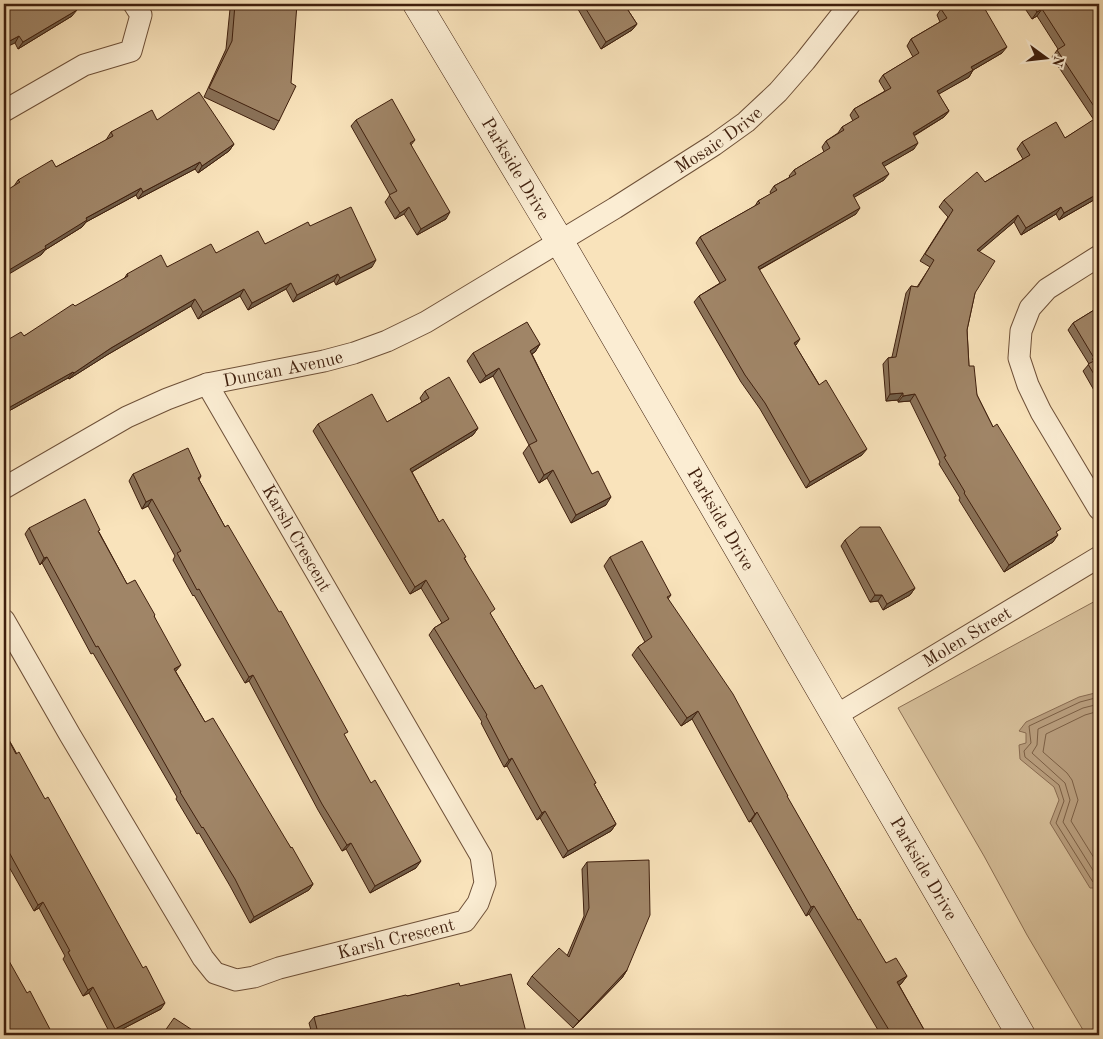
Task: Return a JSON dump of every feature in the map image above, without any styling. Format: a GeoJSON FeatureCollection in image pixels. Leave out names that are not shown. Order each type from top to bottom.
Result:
{"type":"FeatureCollection","features":[{"type":"Feature","properties":{"kind":"main road","name":"Parkside Drive"},"geometry":{"type":"LineString","coordinates":[[417,4],[560,242],[1016,1026]]}},
{"type":"Feature","properties":{"kind":"street"},"geometry":{"type":"LineString","coordinates":[[4,111],[84,65],[131,51],[141,15],[134,4]]}},
{"type":"Feature","properties":{"kind":"street","name":"Mosaic Drive"},"geometry":{"type":"LineString","coordinates":[[560,242],[706,150],[746,122],[778,92],[850,4]]}},
{"type":"Feature","properties":{"kind":"street","name":"Duncan Avenue"},"geometry":{"type":"LineString","coordinates":[[4,488],[127,417],[167,399],[207,384],[324,361],[354,353],[387,340],[426,322],[560,242]]}},
{"type":"Feature","properties":{"kind":"street"},"geometry":{"type":"LineString","coordinates":[[1099,256],[1047,289],[1030,308],[1021,331],[1019,358],[1028,385],[1041,412],[1099,509]]}},
{"type":"Feature","properties":{"kind":"street","name":"Karsh Crescent"},"geometry":{"type":"LineString","coordinates":[[4,620],[75,744],[203,958],[215,974],[236,980],[254,977],[279,968],[465,921],[478,903],[485,882],[482,856],[207,384]]}},
{"type":"Feature","properties":{"kind":"street","name":"Molen Street"},"geometry":{"type":"LineString","coordinates":[[835,716],[1099,557]]}},
{"type":"Feature","properties":{"kind":"shaded area"},"geometry":{"type":"Polygon","coordinates":[[[1099,599],[1099,1035],[1086,1035],[898,708],[1099,599]]]}},
{"type":"Feature","properties":{"kind":"water"},"geometry":{"type":"Polygon","coordinates":[[[1099,692],[1099,888],[1090,888],[1050,823],[1059,800],[1054,787],[1020,759],[1019,745],[1026,743],[1026,733],[1019,731],[1026,722],[1079,697],[1099,692]]]}},
{"type":"Feature","properties":{"kind":"building"},"geometry":{"type":"Polygon","coordinates":[[[4,4],[73,4],[77,10],[23,42],[19,36],[4,44],[4,4]]]}},
{"type":"Feature","properties":{"kind":"building"},"geometry":{"type":"Polygon","coordinates":[[[235,4],[297,4],[291,83],[296,86],[279,121],[209,88],[232,41],[235,4]]]}},
{"type":"Feature","properties":{"kind":"building"},"geometry":{"type":"Polygon","coordinates":[[[583,4],[624,4],[637,24],[606,42],[583,4]]]}},
{"type":"Feature","properties":{"kind":"building"},"geometry":{"type":"Polygon","coordinates":[[[950,4],[982,4],[1007,47],[971,67],[973,70],[937,91],[949,111],[913,133],[918,143],[882,163],[889,174],[853,195],[860,208],[758,267],[800,339],[794,343],[819,385],[826,380],[867,449],[810,482],[765,403],[745,375],[699,296],[726,280],[700,237],[760,203],[758,201],[777,190],[774,186],[796,174],[794,170],[830,148],[826,141],[844,130],[842,127],[859,117],[854,109],[891,88],[883,75],[919,53],[911,39],[947,18],[941,9],[950,4]]]}},
{"type":"Feature","properties":{"kind":"building"},"geometry":{"type":"Polygon","coordinates":[[[1032,4],[1096,4],[1099,9],[1099,114],[1057,50],[1065,45],[1042,9],[1037,12],[1032,4]]]}},
{"type":"Feature","properties":{"kind":"building"},"geometry":{"type":"Polygon","coordinates":[[[199,92],[234,144],[202,166],[200,162],[143,192],[141,188],[86,218],[87,220],[45,246],[46,248],[4,273],[4,192],[20,182],[18,180],[52,160],[56,167],[113,136],[111,132],[152,110],[157,120],[199,92]]]}},
{"type":"Feature","properties":{"kind":"building"},"geometry":{"type":"Polygon","coordinates":[[[392,99],[415,140],[410,143],[450,212],[421,229],[409,207],[400,213],[389,195],[397,191],[356,120],[392,99]]]}},
{"type":"Feature","properties":{"kind":"building"},"geometry":{"type":"Polygon","coordinates":[[[1099,116],[1099,193],[1064,213],[1061,207],[1026,228],[1018,215],[977,250],[995,261],[975,293],[967,330],[969,366],[974,366],[977,395],[993,427],[997,424],[1061,529],[1056,532],[1058,535],[1009,565],[944,457],[946,456],[915,394],[903,396],[903,393],[890,394],[888,358],[896,357],[911,286],[918,287],[934,260],[925,254],[953,210],[944,200],[977,172],[985,182],[1030,155],[1022,142],[1056,122],[1065,138],[1099,116]]]}},
{"type":"Feature","properties":{"kind":"building"},"geometry":{"type":"Polygon","coordinates":[[[351,207],[376,260],[340,278],[338,274],[297,295],[291,283],[252,303],[244,289],[203,312],[195,299],[111,348],[74,373],[4,412],[4,342],[21,332],[24,336],[73,304],[75,306],[161,255],[167,267],[211,244],[216,253],[258,231],[265,244],[308,222],[310,226],[351,207]]]}},
{"type":"Feature","properties":{"kind":"building"},"geometry":{"type":"Polygon","coordinates":[[[1099,307],[1099,383],[1088,364],[1094,361],[1092,359],[1094,358],[1073,323],[1099,307]]]}},
{"type":"Feature","properties":{"kind":"building"},"geometry":{"type":"Polygon","coordinates":[[[527,322],[540,344],[530,351],[592,474],[598,471],[611,497],[576,515],[553,470],[544,475],[529,445],[537,441],[499,368],[486,376],[473,353],[527,322]]]}},
{"type":"Feature","properties":{"kind":"building"},"geometry":{"type":"Polygon","coordinates":[[[449,377],[478,428],[410,469],[439,522],[443,519],[466,557],[464,558],[495,609],[490,613],[535,689],[542,685],[596,783],[594,784],[616,824],[568,851],[545,811],[542,813],[512,758],[509,760],[487,715],[434,628],[449,619],[426,580],[415,587],[318,424],[372,394],[387,422],[429,398],[425,391],[449,377]]]}},
{"type":"Feature","properties":{"kind":"building"},"geometry":{"type":"Polygon","coordinates":[[[188,448],[201,476],[198,478],[225,527],[228,525],[279,612],[281,611],[348,732],[344,734],[371,783],[375,780],[421,861],[375,886],[351,843],[347,845],[322,804],[253,675],[249,677],[199,589],[197,590],[177,553],[181,551],[152,499],[146,502],[133,474],[188,448]]]}},
{"type":"Feature","properties":{"kind":"building"},"geometry":{"type":"Polygon","coordinates":[[[85,499],[100,530],[98,531],[127,584],[135,580],[155,615],[181,665],[174,669],[205,722],[213,718],[313,884],[254,917],[235,879],[180,792],[98,646],[96,647],[47,557],[44,558],[29,528],[85,499]]]}},
{"type":"Feature","properties":{"kind":"building"},"geometry":{"type":"Polygon","coordinates":[[[860,527],[880,527],[915,588],[887,604],[882,595],[875,595],[845,540],[860,527]]]}},
{"type":"Feature","properties":{"kind":"building"},"geometry":{"type":"Polygon","coordinates":[[[642,541],[671,595],[667,597],[733,694],[787,796],[858,920],[860,919],[886,963],[896,958],[907,976],[897,982],[927,1035],[892,1035],[814,906],[811,907],[757,812],[755,814],[698,711],[687,718],[638,647],[652,637],[610,557],[642,541]]]}},
{"type":"Feature","properties":{"kind":"building"},"geometry":{"type":"Polygon","coordinates":[[[4,731],[16,754],[19,752],[45,799],[48,797],[143,968],[146,966],[165,1003],[115,1029],[93,987],[88,990],[68,952],[70,951],[43,902],[38,905],[4,843],[4,731]]]}},
{"type":"Feature","properties":{"kind":"building"},"geometry":{"type":"Polygon","coordinates":[[[649,860],[650,915],[627,970],[579,1021],[532,976],[559,948],[569,957],[589,908],[587,862],[649,860]]]}},
{"type":"Feature","properties":{"kind":"building"},"geometry":{"type":"Polygon","coordinates":[[[4,952],[27,993],[30,991],[53,1035],[4,1035],[4,952]]]}},
{"type":"Feature","properties":{"kind":"building"},"geometry":{"type":"Polygon","coordinates":[[[511,974],[526,1032],[511,1035],[308,1035],[318,1033],[314,1017],[459,983],[460,986],[511,974]]]}},
{"type":"Feature","properties":{"kind":"building"},"geometry":{"type":"Polygon","coordinates":[[[174,1018],[200,1035],[162,1035],[174,1018]]]}}]}
